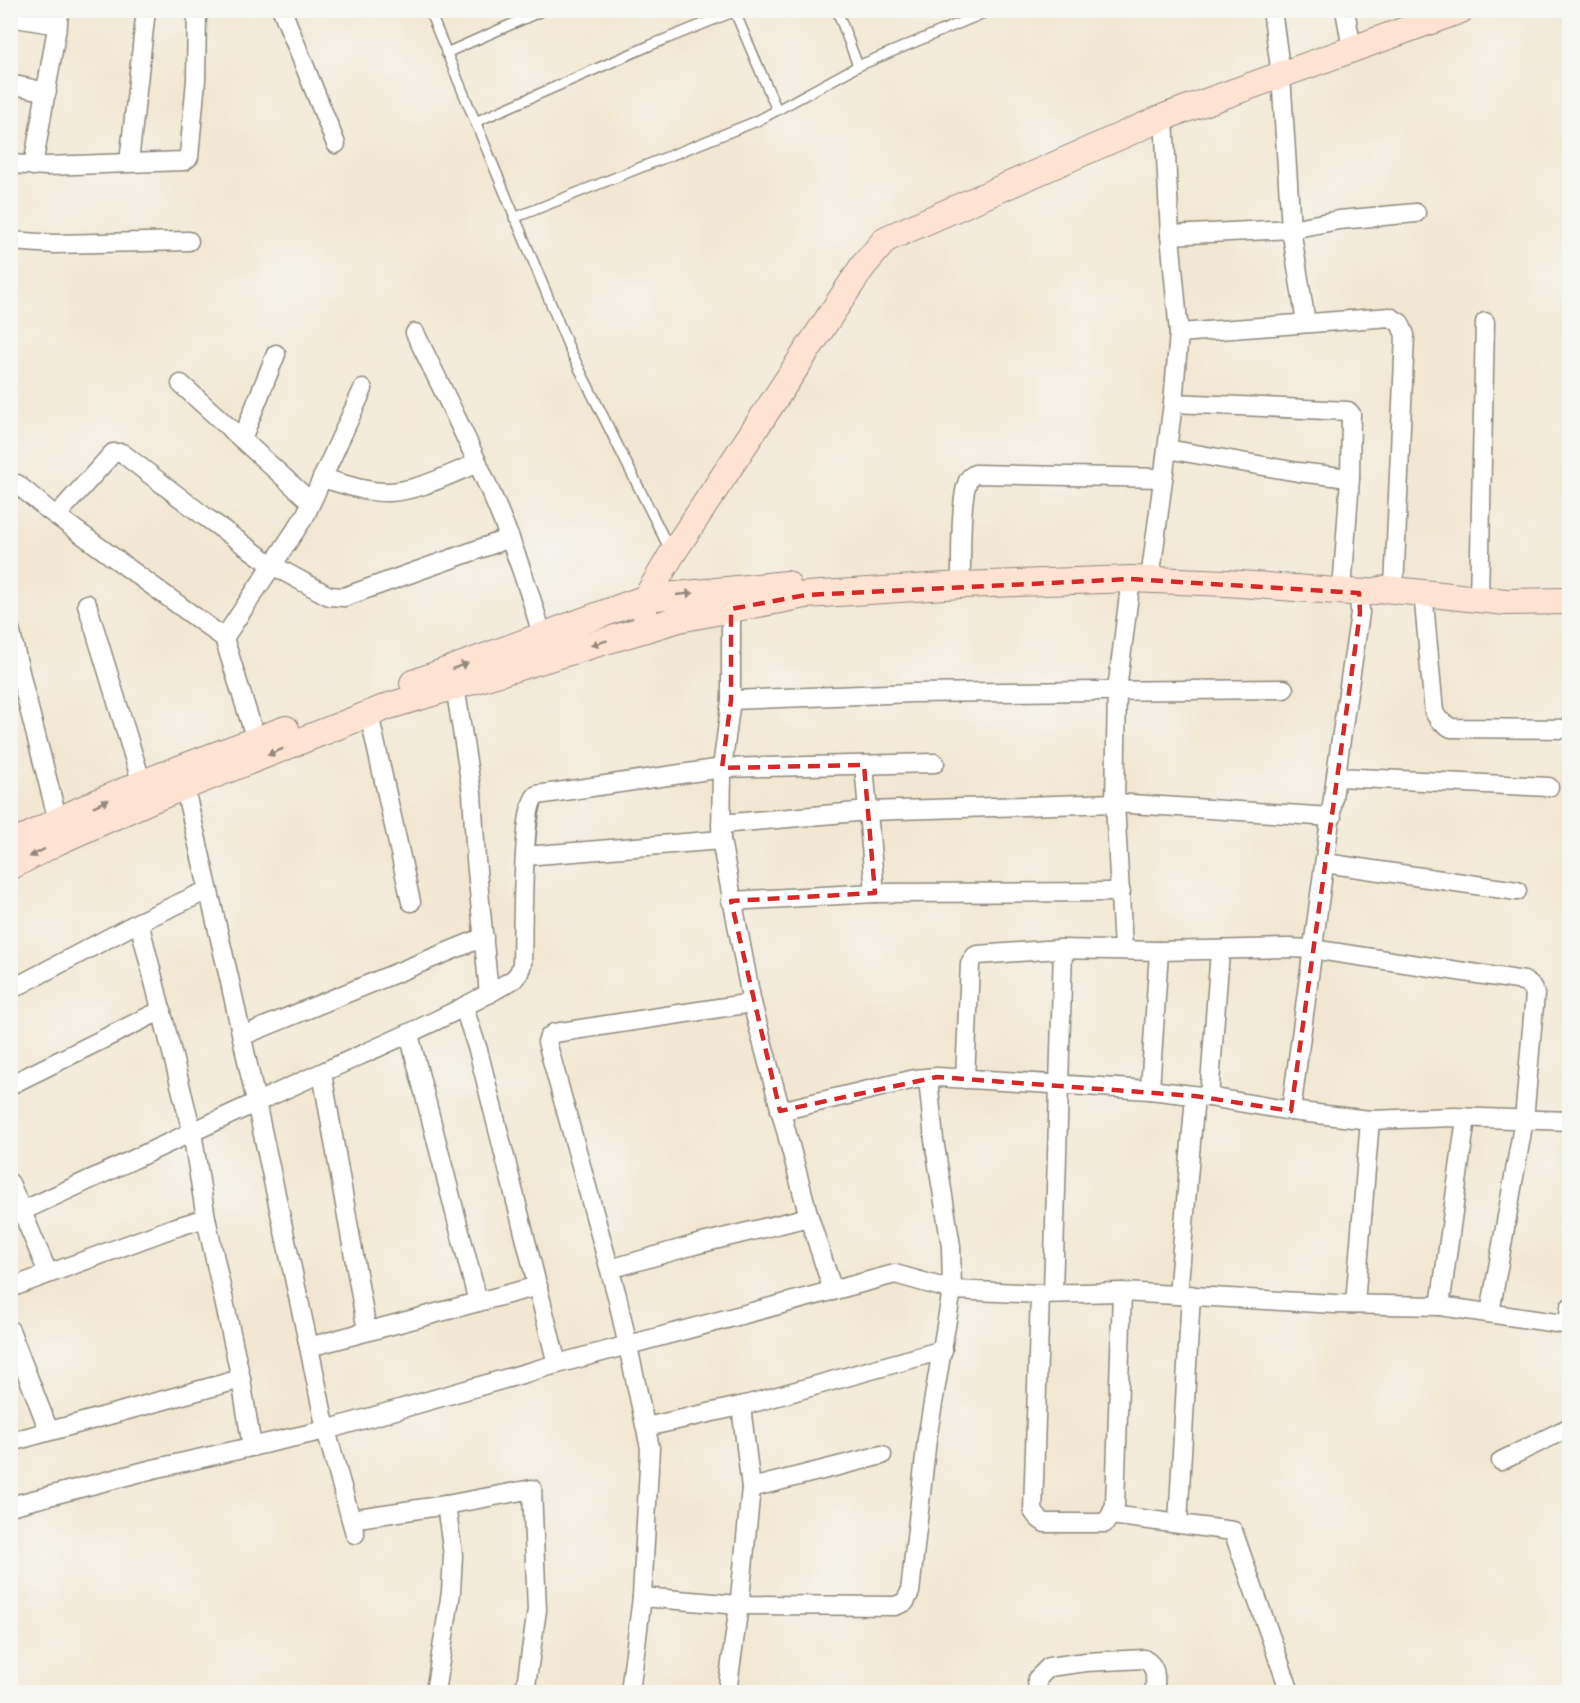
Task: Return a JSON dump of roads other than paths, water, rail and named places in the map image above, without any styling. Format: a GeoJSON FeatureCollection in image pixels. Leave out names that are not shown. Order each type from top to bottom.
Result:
{"type":"FeatureCollection","features":[{"type":"Feature","properties":{"kind":"street"},"geometry":{"type":"LineString","coordinates":[[129,162],[146,10]]}},
{"type":"Feature","properties":{"kind":"street"},"geometry":{"type":"LineString","coordinates":[[10,164],[33,166],[184,161],[189,157],[196,80],[197,10]]}},
{"type":"Feature","properties":{"kind":"street"},"geometry":{"type":"LineString","coordinates":[[282,10],[336,144]]}},
{"type":"Feature","properties":{"kind":"street"},"geometry":{"type":"LineString","coordinates":[[1272,10],[1281,75],[1291,229],[1306,323]]}},
{"type":"Feature","properties":{"kind":"street"},"geometry":{"type":"LineString","coordinates":[[1345,10],[1352,50]]}},
{"type":"Feature","properties":{"kind":"street"},"geometry":{"type":"LineString","coordinates":[[640,630],[646,598],[672,554],[863,266],[886,239],[1164,117],[1352,50],[1422,17],[1461,10]]}},
{"type":"Feature","properties":{"kind":"street"},"geometry":{"type":"LineString","coordinates":[[10,16],[59,18],[33,166]]}},
{"type":"Feature","properties":{"kind":"street"},"geometry":{"type":"LineString","coordinates":[[10,84],[47,92]]}},
{"type":"Feature","properties":{"kind":"street"},"geometry":{"type":"LineString","coordinates":[[1123,948],[1115,803],[1117,690],[1145,575],[1163,478],[1179,333],[1170,235],[1164,117]]}},
{"type":"Feature","properties":{"kind":"street"},"geometry":{"type":"LineString","coordinates":[[1170,235],[1291,229],[1338,220],[1416,213]]}},
{"type":"Feature","properties":{"kind":"street"},"geometry":{"type":"LineString","coordinates":[[10,241],[54,244],[189,241]]}},
{"type":"Feature","properties":{"kind":"street"},"geometry":{"type":"LineString","coordinates":[[1179,333],[1390,318],[1400,323],[1405,335],[1390,589]]}},
{"type":"Feature","properties":{"kind":"street"},"geometry":{"type":"LineString","coordinates":[[1479,599],[1485,322]]}},
{"type":"Feature","properties":{"kind":"street"},"geometry":{"type":"LineString","coordinates":[[415,333],[478,463],[510,538],[545,647]]}},
{"type":"Feature","properties":{"kind":"street"},"geometry":{"type":"LineString","coordinates":[[242,439],[276,354]]}},
{"type":"Feature","properties":{"kind":"street"},"geometry":{"type":"LineString","coordinates":[[181,384],[311,502]]}},
{"type":"Feature","properties":{"kind":"street"},"geometry":{"type":"LineString","coordinates":[[224,638],[305,516],[363,389]]}},
{"type":"Feature","properties":{"kind":"street"},"geometry":{"type":"LineString","coordinates":[[1173,403],[1348,411],[1352,417],[1351,585],[1360,613],[1291,1111]]}},
{"type":"Feature","properties":{"kind":"street"},"geometry":{"type":"LineString","coordinates":[[1167,449],[1298,472],[1350,478]]}},
{"type":"Feature","properties":{"kind":"street"},"geometry":{"type":"LineString","coordinates":[[57,515],[113,453],[122,453],[272,565],[329,596],[344,597],[510,538]]}},
{"type":"Feature","properties":{"kind":"street"},"geometry":{"type":"LineString","coordinates":[[322,478],[354,487],[389,492],[414,488],[478,463]]}},
{"type":"Feature","properties":{"kind":"street"},"geometry":{"type":"LineString","coordinates":[[961,577],[967,482],[975,474],[1163,478]]}},
{"type":"Feature","properties":{"kind":"street"},"geometry":{"type":"LineString","coordinates":[[17,484],[224,638],[256,740]]}},
{"type":"Feature","properties":{"kind":"street"},"geometry":{"type":"LineString","coordinates":[[10,846],[58,821],[142,784],[182,777],[455,686],[545,647],[646,598],[731,599],[1108,564],[1145,575],[1224,567],[1351,585],[1368,580],[1390,589],[1506,602],[1569,601]]}},
{"type":"Feature","properties":{"kind":"street"},"geometry":{"type":"LineString","coordinates":[[1423,592],[1434,712],[1439,720],[1451,728],[1569,729]]}},
{"type":"Feature","properties":{"kind":"street"},"geometry":{"type":"LineString","coordinates":[[10,867],[68,837],[151,800],[182,777],[256,740],[545,647],[640,630],[679,619],[731,599]]}},
{"type":"Feature","properties":{"kind":"street"},"geometry":{"type":"LineString","coordinates":[[731,599],[731,700],[722,768],[721,832],[731,901],[752,1003],[780,1111],[809,1217],[833,1291]]}},
{"type":"Feature","properties":{"kind":"street"},"geometry":{"type":"LineString","coordinates":[[87,604],[142,784]]}},
{"type":"Feature","properties":{"kind":"street"},"geometry":{"type":"LineString","coordinates":[[10,628],[17,692],[58,821]]}},
{"type":"Feature","properties":{"kind":"street"},"geometry":{"type":"LineString","coordinates":[[455,686],[472,793],[489,994]]}},
{"type":"Feature","properties":{"kind":"street"},"geometry":{"type":"LineString","coordinates":[[731,700],[913,693],[1284,689]]}},
{"type":"Feature","properties":{"kind":"street"},"geometry":{"type":"LineString","coordinates":[[369,714],[411,902]]}},
{"type":"Feature","properties":{"kind":"street"},"geometry":{"type":"LineString","coordinates":[[22,1211],[409,1035],[464,1008],[514,979],[522,964],[525,856],[529,807],[533,797],[537,795],[722,768],[935,763]]}},
{"type":"Feature","properties":{"kind":"street"},"geometry":{"type":"LineString","coordinates":[[864,765],[875,893]]}},
{"type":"Feature","properties":{"kind":"street"},"geometry":{"type":"LineString","coordinates":[[182,777],[242,1036],[326,1430],[353,1527],[532,1488],[537,1611],[525,1692]]}},
{"type":"Feature","properties":{"kind":"street"},"geometry":{"type":"LineString","coordinates":[[1337,777],[1549,787]]}},
{"type":"Feature","properties":{"kind":"street"},"geometry":{"type":"LineString","coordinates":[[525,856],[868,811],[1115,803],[1332,817]]}},
{"type":"Feature","properties":{"kind":"street"},"geometry":{"type":"LineString","coordinates":[[1325,863],[1517,891]]}},
{"type":"Feature","properties":{"kind":"street"},"geometry":{"type":"LineString","coordinates":[[10,990],[139,921],[208,890]]}},
{"type":"Feature","properties":{"kind":"street"},"geometry":{"type":"LineString","coordinates":[[731,901],[875,893],[1121,892]]}},
{"type":"Feature","properties":{"kind":"street"},"geometry":{"type":"LineString","coordinates":[[139,921],[192,1132],[206,1218],[241,1379],[252,1447]]}},
{"type":"Feature","properties":{"kind":"street"},"geometry":{"type":"LineString","coordinates":[[242,1036],[484,937]]}},
{"type":"Feature","properties":{"kind":"street"},"geometry":{"type":"LineString","coordinates":[[965,1079],[969,964],[978,955],[1063,949],[1123,948],[1159,951],[1312,949],[1524,981],[1532,987],[1535,994],[1524,1120],[1490,1313]]}},
{"type":"Feature","properties":{"kind":"street"},"geometry":{"type":"LineString","coordinates":[[1063,949],[1060,1084],[1033,1511],[1046,1523],[1105,1523],[1115,1505],[1122,1292]]}},
{"type":"Feature","properties":{"kind":"street"},"geometry":{"type":"LineString","coordinates":[[1150,1090],[1159,951]]}},
{"type":"Feature","properties":{"kind":"street"},"geometry":{"type":"LineString","coordinates":[[1178,1523],[1184,1295],[1202,1096],[1220,951]]}},
{"type":"Feature","properties":{"kind":"street"},"geometry":{"type":"LineString","coordinates":[[630,1692],[642,1597],[651,1448],[610,1269],[547,1042],[554,1033],[752,1003]]}},
{"type":"Feature","properties":{"kind":"street"},"geometry":{"type":"LineString","coordinates":[[464,1008],[480,1058],[557,1364]]}},
{"type":"Feature","properties":{"kind":"street"},"geometry":{"type":"LineString","coordinates":[[10,1085],[162,1010]]}},
{"type":"Feature","properties":{"kind":"street"},"geometry":{"type":"LineString","coordinates":[[409,1035],[478,1302]]}},
{"type":"Feature","properties":{"kind":"street"},"geometry":{"type":"LineString","coordinates":[[322,1073],[368,1331]]}},
{"type":"Feature","properties":{"kind":"street"},"geometry":{"type":"LineString","coordinates":[[780,1111],[915,1079],[928,1078],[1150,1090],[1370,1120],[1466,1118],[1569,1121]]}},
{"type":"Feature","properties":{"kind":"street"},"geometry":{"type":"LineString","coordinates":[[642,1597],[739,1605],[895,1606],[905,1602],[910,1592],[927,1438],[952,1290],[951,1246],[934,1140],[928,1078]]}},
{"type":"Feature","properties":{"kind":"street"},"geometry":{"type":"LineString","coordinates":[[1440,1306],[1466,1118]]}},
{"type":"Feature","properties":{"kind":"street"},"geometry":{"type":"LineString","coordinates":[[1355,1304],[1370,1120]]}},
{"type":"Feature","properties":{"kind":"street"},"geometry":{"type":"LineString","coordinates":[[10,1183],[48,1273]]}},
{"type":"Feature","properties":{"kind":"street"},"geometry":{"type":"LineString","coordinates":[[610,1269],[694,1245],[809,1217]]}},
{"type":"Feature","properties":{"kind":"street"},"geometry":{"type":"LineString","coordinates":[[10,1288],[206,1218]]}},
{"type":"Feature","properties":{"kind":"street"},"geometry":{"type":"LineString","coordinates":[[10,1506],[153,1469],[326,1430],[557,1364],[895,1274],[952,1290],[1047,1293],[1122,1292],[1440,1306],[1490,1313],[1569,1319]]}},
{"type":"Feature","properties":{"kind":"street"},"geometry":{"type":"LineString","coordinates":[[309,1347],[538,1286]]}},
{"type":"Feature","properties":{"kind":"street"},"geometry":{"type":"LineString","coordinates":[[10,1330],[49,1431]]}},
{"type":"Feature","properties":{"kind":"street"},"geometry":{"type":"LineString","coordinates":[[646,1427],[741,1406],[943,1350]]}},
{"type":"Feature","properties":{"kind":"street"},"geometry":{"type":"LineString","coordinates":[[10,1442],[241,1379]]}},
{"type":"Feature","properties":{"kind":"street"},"geometry":{"type":"LineString","coordinates":[[727,1692],[751,1488],[741,1406]]}},
{"type":"Feature","properties":{"kind":"street"},"geometry":{"type":"LineString","coordinates":[[1501,1461],[1569,1427]]}},
{"type":"Feature","properties":{"kind":"street"},"geometry":{"type":"LineString","coordinates":[[751,1488],[882,1455]]}},
{"type":"Feature","properties":{"kind":"street"},"geometry":{"type":"LineString","coordinates":[[435,1692],[452,1592],[453,1555],[446,1505]]}},
{"type":"Feature","properties":{"kind":"street"},"geometry":{"type":"LineString","coordinates":[[1111,1515],[1233,1531],[1290,1692]]}},
{"type":"Feature","properties":{"kind":"street"},"geometry":{"type":"LineString","coordinates":[[1038,1692],[1037,1679],[1049,1667],[1086,1662],[1144,1659],[1152,1664],[1155,1671],[1155,1692]]}},
{"type":"Feature","properties":{"kind":"lane"},"geometry":{"type":"LineString","coordinates":[[429,10],[570,350],[672,554]]}},
{"type":"Feature","properties":{"kind":"lane"},"geometry":{"type":"LineString","coordinates":[[446,53],[544,10]]}},
{"type":"Feature","properties":{"kind":"lane"},"geometry":{"type":"LineString","coordinates":[[837,10],[858,66]]}},
{"type":"Feature","properties":{"kind":"lane"},"geometry":{"type":"LineString","coordinates":[[514,218],[757,121],[858,66],[991,10]]}},
{"type":"Feature","properties":{"kind":"lane"},"geometry":{"type":"LineString","coordinates":[[475,122],[651,45],[736,11],[777,110]]}}]}
